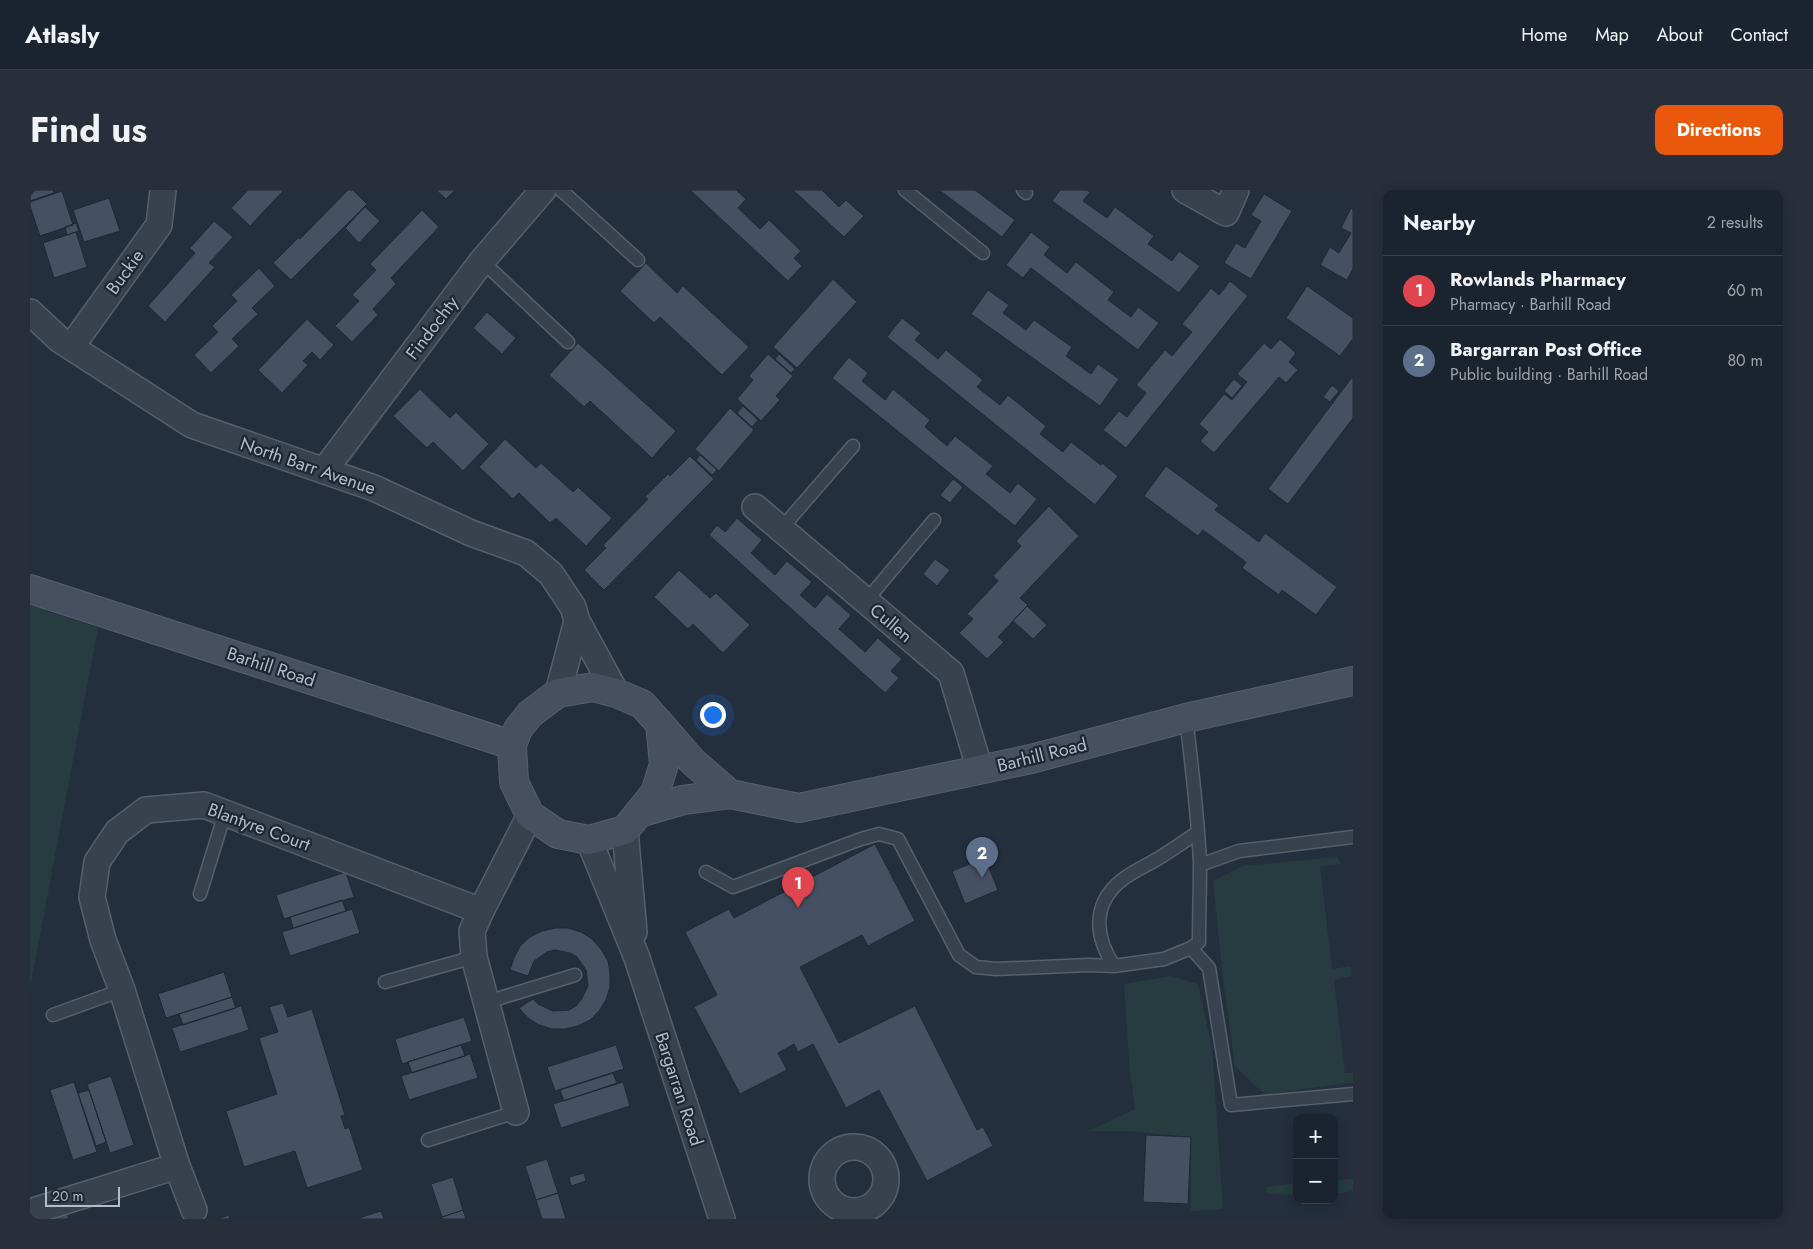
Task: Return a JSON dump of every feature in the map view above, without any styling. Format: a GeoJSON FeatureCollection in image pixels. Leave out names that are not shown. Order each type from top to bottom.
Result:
{"type":"FeatureCollection","features":[{"type":"Feature","properties":{"kind":"street","name":"Buckie"},"geometry":{"type":"LineString","coordinates":[[71,347],[158,225],[163,190]]}},
{"type":"Feature","properties":{"kind":"street","name":"Findochty"},"geometry":{"type":"LineString","coordinates":[[324,470],[482,261],[543,190]]}},
{"type":"Feature","properties":{"kind":"street"},"geometry":{"type":"LineString","coordinates":[[1185,190],[1226,213],[1236,190]]}},
{"type":"Feature","properties":{"kind":"street","name":"North Barr Avenue"},"geometry":{"type":"LineString","coordinates":[[30,312],[60,340],[192,425],[374,488],[471,533],[526,553],[551,574],[573,607],[576,621],[616,693]]}},
{"type":"Feature","properties":{"kind":"street","name":"Cullen"},"geometry":{"type":"LineString","coordinates":[[754,507],[951,673],[980,770]]}},
{"type":"Feature","properties":{"kind":"street","name":"Barhill Road"},"geometry":{"type":"LineString","coordinates":[[30,589],[512,745]]}},
{"type":"Feature","properties":{"kind":"street"},"geometry":{"type":"LineString","coordinates":[[558,693],[576,621]]}},
{"type":"Feature","properties":{"kind":"street","name":"Barhill Road"},"geometry":{"type":"LineString","coordinates":[[632,821],[683,800],[730,794],[799,808],[1031,759],[1186,718],[1353,681]]}},
{"type":"Feature","properties":{"kind":"street"},"geometry":{"type":"LineString","coordinates":[[593,686],[642,704],[660,724],[664,764],[655,793],[632,821],[589,840],[558,834],[530,814],[514,782],[512,745],[518,729],[530,714],[558,693],[593,686]]}},
{"type":"Feature","properties":{"kind":"street","name":"Barhill Road"},"geometry":{"type":"LineString","coordinates":[[660,724],[692,761],[730,794]]}},
{"type":"Feature","properties":{"kind":"street","name":"Blantyre Court"},"geometry":{"type":"LineString","coordinates":[[194,1210],[177,1166],[122,990],[103,940],[92,897],[97,862],[117,832],[146,810],[204,805],[480,911]]}},
{"type":"Feature","properties":{"kind":"street"},"geometry":{"type":"LineString","coordinates":[[516,1112],[474,957],[472,931],[480,911],[530,814]]}},
{"type":"Feature","properties":{"kind":"street","name":"Bargarran Road"},"geometry":{"type":"LineString","coordinates":[[632,821],[637,958]]}},
{"type":"Feature","properties":{"kind":"street","name":"Bargarran Road"},"geometry":{"type":"LineString","coordinates":[[589,840],[637,958],[722,1219]]}},
{"type":"Feature","properties":{"kind":"street"},"geometry":{"type":"LineString","coordinates":[[30,1212],[177,1166]]}},
{"type":"Feature","properties":{"kind":"lane"},"geometry":{"type":"LineString","coordinates":[[561,190],[638,260]]}},
{"type":"Feature","properties":{"kind":"lane"},"geometry":{"type":"LineString","coordinates":[[905,190],[983,252]]}},
{"type":"Feature","properties":{"kind":"lane"},"geometry":{"type":"LineString","coordinates":[[482,261],[568,342]]}},
{"type":"Feature","properties":{"kind":"lane"},"geometry":{"type":"LineString","coordinates":[[781,529],[853,446]]}},
{"type":"Feature","properties":{"kind":"lane"},"geometry":{"type":"LineString","coordinates":[[866,601],[934,520]]}},
{"type":"Feature","properties":{"kind":"lane"},"geometry":{"type":"LineString","coordinates":[[706,872],[733,887],[878,834],[898,839],[960,955],[976,967],[996,969],[1114,966],[1164,960],[1191,948],[1199,942],[1200,865],[1195,788],[1186,718]]}},
{"type":"Feature","properties":{"kind":"lane"},"geometry":{"type":"LineString","coordinates":[[200,894],[225,813]]}},
{"type":"Feature","properties":{"kind":"lane"},"geometry":{"type":"LineString","coordinates":[[1114,966],[1106,954],[1099,930],[1100,909],[1111,890],[1127,876],[1158,859],[1198,832]]}},
{"type":"Feature","properties":{"kind":"lane"},"geometry":{"type":"LineString","coordinates":[[1200,865],[1239,851],[1353,837]]}},
{"type":"Feature","properties":{"kind":"lane"},"geometry":{"type":"LineString","coordinates":[[1191,948],[1209,968],[1231,1105],[1353,1094]]}},
{"type":"Feature","properties":{"kind":"lane"},"geometry":{"type":"LineString","coordinates":[[384,982],[474,957]]}},
{"type":"Feature","properties":{"kind":"lane"},"geometry":{"type":"LineString","coordinates":[[487,1002],[575,975]]}},
{"type":"Feature","properties":{"kind":"lane"},"geometry":{"type":"LineString","coordinates":[[53,1015],[122,990]]}},
{"type":"Feature","properties":{"kind":"lane"},"geometry":{"type":"LineString","coordinates":[[428,1140],[516,1112]]}},
{"type":"Feature","properties":{"kind":"green space"},"geometry":{"type":"Polygon","coordinates":[[[30,605],[98,628],[30,988],[30,605]]]}},
{"type":"Feature","properties":{"kind":"green space"},"geometry":{"type":"Polygon","coordinates":[[[1337,857],[1341,864],[1320,866],[1332,969],[1351,966],[1352,976],[1334,980],[1345,1073],[1353,1073],[1353,1082],[1265,1095],[1235,1066],[1223,979],[1213,881],[1243,866],[1337,857]]]}},
{"type":"Feature","properties":{"kind":"green space"},"geometry":{"type":"Polygon","coordinates":[[[1171,976],[1198,984],[1212,1048],[1223,1209],[1191,1211],[1191,1137],[1129,1131],[1089,1131],[1135,1109],[1130,1073],[1124,984],[1171,976]]]}},
{"type":"Feature","properties":{"kind":"green space"},"geometry":{"type":"Polygon","coordinates":[[[1353,1179],[1353,1191],[1338,1193],[1338,1180],[1353,1179]]]}},
{"type":"Feature","properties":{"kind":"green space"},"geometry":{"type":"Polygon","coordinates":[[[1293,1184],[1293,1195],[1268,1194],[1266,1187],[1293,1184]]]}},
{"type":"Feature","properties":{"kind":"building"},"geometry":{"type":"Polygon","coordinates":[[[30,190],[53,190],[54,193],[30,201],[30,190]]]}},
{"type":"Feature","properties":{"kind":"building"},"geometry":{"type":"Polygon","coordinates":[[[248,190],[284,190],[250,226],[231,208],[248,190]]]}},
{"type":"Feature","properties":{"kind":"building"},"geometry":{"type":"Polygon","coordinates":[[[348,190],[353,190],[367,204],[291,280],[273,263],[299,237],[300,239],[348,190]]]}},
{"type":"Feature","properties":{"kind":"building"},"geometry":{"type":"Polygon","coordinates":[[[436,190],[455,190],[446,199],[436,190]]]}},
{"type":"Feature","properties":{"kind":"building"},"geometry":{"type":"Polygon","coordinates":[[[690,190],[736,190],[746,199],[738,208],[760,229],[769,220],[801,251],[794,258],[802,266],[788,281],[690,190]]]}},
{"type":"Feature","properties":{"kind":"building"},"geometry":{"type":"Polygon","coordinates":[[[793,190],[822,190],[839,207],[846,200],[864,216],[844,237],[793,190]]]}},
{"type":"Feature","properties":{"kind":"building"},"geometry":{"type":"Polygon","coordinates":[[[939,190],[975,190],[1015,220],[1002,237],[939,190]]]}},
{"type":"Feature","properties":{"kind":"building"},"geometry":{"type":"Polygon","coordinates":[[[1060,190],[1087,190],[1090,192],[1083,201],[1107,218],[1115,207],[1154,236],[1148,244],[1172,261],[1179,251],[1200,266],[1179,293],[1052,201],[1060,190]]]}},
{"type":"Feature","properties":{"kind":"building"},"geometry":{"type":"Polygon","coordinates":[[[62,191],[73,225],[40,236],[30,202],[62,191]]]}},
{"type":"Feature","properties":{"kind":"building"},"geometry":{"type":"Polygon","coordinates":[[[1264,194],[1292,211],[1251,279],[1224,263],[1236,243],[1245,248],[1261,221],[1251,215],[1264,194]]]}},
{"type":"Feature","properties":{"kind":"building"},"geometry":{"type":"Polygon","coordinates":[[[109,198],[120,231],[84,242],[73,210],[109,198]]]}},
{"type":"Feature","properties":{"kind":"building"},"geometry":{"type":"Polygon","coordinates":[[[365,207],[380,221],[359,243],[345,228],[365,207]]]}},
{"type":"Feature","properties":{"kind":"building"},"geometry":{"type":"Polygon","coordinates":[[[1351,208],[1353,209],[1353,269],[1347,280],[1320,265],[1330,247],[1339,253],[1351,233],[1341,228],[1351,208]]]}},
{"type":"Feature","properties":{"kind":"building"},"geometry":{"type":"Polygon","coordinates":[[[422,210],[439,227],[391,278],[396,284],[373,309],[378,315],[352,342],[335,326],[359,301],[352,295],[376,270],[370,264],[422,210]]]}},
{"type":"Feature","properties":{"kind":"building"},"geometry":{"type":"Polygon","coordinates":[[[214,221],[233,237],[209,263],[215,267],[165,322],[148,306],[195,253],[190,248],[214,221]]]}},
{"type":"Feature","properties":{"kind":"building"},"geometry":{"type":"Polygon","coordinates":[[[76,223],[79,231],[67,235],[65,227],[76,223]]]}},
{"type":"Feature","properties":{"kind":"building"},"geometry":{"type":"Polygon","coordinates":[[[76,232],[87,267],[54,278],[43,243],[76,232]]]}},
{"type":"Feature","properties":{"kind":"building"},"geometry":{"type":"Polygon","coordinates":[[[1031,232],[1050,247],[1044,255],[1067,273],[1076,262],[1114,292],[1108,300],[1131,317],[1138,307],[1159,323],[1138,350],[1031,268],[1023,278],[1006,265],[1031,232]]]}},
{"type":"Feature","properties":{"kind":"building"},"geometry":{"type":"Polygon","coordinates":[[[646,263],[677,293],[683,286],[749,347],[722,375],[660,317],[654,323],[620,291],[646,263]]]}},
{"type":"Feature","properties":{"kind":"building"},"geometry":{"type":"Polygon","coordinates":[[[259,268],[275,286],[252,308],[258,314],[232,339],[239,346],[211,373],[194,355],[218,332],[212,326],[237,301],[231,295],[259,268]]]}},
{"type":"Feature","properties":{"kind":"building"},"geometry":{"type":"Polygon","coordinates":[[[833,279],[857,302],[797,368],[773,347],[833,279]]]}},
{"type":"Feature","properties":{"kind":"building"},"geometry":{"type":"Polygon","coordinates":[[[1230,281],[1248,296],[1126,448],[1103,430],[1119,411],[1127,417],[1146,393],[1136,385],[1165,350],[1172,356],[1192,332],[1182,324],[1211,288],[1219,295],[1230,281]]]}},
{"type":"Feature","properties":{"kind":"building"},"geometry":{"type":"Polygon","coordinates":[[[1307,286],[1353,318],[1353,341],[1340,356],[1286,318],[1307,286]]]}},
{"type":"Feature","properties":{"kind":"building"},"geometry":{"type":"Polygon","coordinates":[[[988,290],[1009,305],[1003,313],[1026,330],[1034,320],[1072,347],[1066,356],[1091,374],[1098,364],[1119,379],[1100,406],[971,314],[988,290]]]}},
{"type":"Feature","properties":{"kind":"building"},"geometry":{"type":"Polygon","coordinates":[[[487,312],[516,338],[502,354],[473,328],[487,312]]]}},
{"type":"Feature","properties":{"kind":"building"},"geometry":{"type":"Polygon","coordinates":[[[902,318],[921,333],[915,340],[938,359],[946,350],[983,380],[977,387],[1000,405],[1008,395],[1046,426],[1040,434],[1063,452],[1071,442],[1118,476],[1095,505],[887,337],[902,318]]]}},
{"type":"Feature","properties":{"kind":"building"},"geometry":{"type":"Polygon","coordinates":[[[307,319],[334,345],[320,360],[312,352],[303,361],[308,365],[282,393],[258,370],[307,319]]]}},
{"type":"Feature","properties":{"kind":"building"},"geometry":{"type":"Polygon","coordinates":[[[1280,339],[1296,353],[1289,362],[1298,370],[1286,383],[1279,377],[1214,453],[1200,441],[1208,432],[1199,424],[1224,394],[1232,400],[1247,382],[1237,374],[1264,343],[1271,349],[1280,339]]]}},
{"type":"Feature","properties":{"kind":"building"},"geometry":{"type":"Polygon","coordinates":[[[578,343],[676,431],[652,458],[590,401],[584,407],[549,375],[578,343]]]}},
{"type":"Feature","properties":{"kind":"building"},"geometry":{"type":"Polygon","coordinates":[[[768,354],[793,376],[776,396],[780,400],[761,421],[737,399],[753,380],[749,376],[768,354]]]}},
{"type":"Feature","properties":{"kind":"building"},"geometry":{"type":"Polygon","coordinates":[[[779,354],[795,369],[791,373],[775,359],[779,354]]]}},
{"type":"Feature","properties":{"kind":"building"},"geometry":{"type":"Polygon","coordinates":[[[849,357],[868,373],[862,381],[885,400],[893,389],[930,420],[925,427],[947,446],[955,436],[993,466],[986,474],[1010,493],[1018,483],[1037,499],[1015,526],[832,378],[849,357]]]}},
{"type":"Feature","properties":{"kind":"building"},"geometry":{"type":"Polygon","coordinates":[[[1353,376],[1353,418],[1288,504],[1268,489],[1353,376]]]}},
{"type":"Feature","properties":{"kind":"building"},"geometry":{"type":"Polygon","coordinates":[[[1234,379],[1242,386],[1232,398],[1224,391],[1234,379]]]}},
{"type":"Feature","properties":{"kind":"building"},"geometry":{"type":"Polygon","coordinates":[[[1332,385],[1339,391],[1330,402],[1323,397],[1332,385]]]}},
{"type":"Feature","properties":{"kind":"building"},"geometry":{"type":"Polygon","coordinates":[[[420,389],[450,418],[456,412],[489,444],[463,471],[433,442],[427,448],[393,416],[420,389]]]}},
{"type":"Feature","properties":{"kind":"building"},"geometry":{"type":"Polygon","coordinates":[[[743,406],[758,420],[752,427],[737,413],[743,406]]]}},
{"type":"Feature","properties":{"kind":"building"},"geometry":{"type":"Polygon","coordinates":[[[730,408],[754,430],[719,471],[695,449],[730,408]]]}},
{"type":"Feature","properties":{"kind":"building"},"geometry":{"type":"Polygon","coordinates":[[[505,439],[536,468],[541,463],[573,492],[578,487],[612,518],[586,546],[556,518],[550,523],[519,493],[513,499],[479,467],[505,439]]]}},
{"type":"Feature","properties":{"kind":"building"},"geometry":{"type":"Polygon","coordinates":[[[700,455],[717,470],[712,475],[696,460],[700,455]]]}},
{"type":"Feature","properties":{"kind":"building"},"geometry":{"type":"Polygon","coordinates":[[[690,456],[714,479],[604,590],[584,570],[606,548],[603,545],[648,499],[645,497],[668,474],[670,476],[690,456]]]}},
{"type":"Feature","properties":{"kind":"building"},"geometry":{"type":"Polygon","coordinates":[[[1166,466],[1219,505],[1215,510],[1259,542],[1265,533],[1337,587],[1316,615],[1282,590],[1279,595],[1242,568],[1246,562],[1203,530],[1198,536],[1144,496],[1166,466]]]}},
{"type":"Feature","properties":{"kind":"building"},"geometry":{"type":"Polygon","coordinates":[[[953,479],[963,487],[950,503],[940,495],[953,479]]]}},
{"type":"Feature","properties":{"kind":"building"},"geometry":{"type":"Polygon","coordinates":[[[1049,506],[1079,536],[1020,598],[1028,605],[998,637],[1004,642],[987,659],[959,633],[973,619],[967,614],[998,581],[993,576],[1021,546],[1016,541],[1049,506]]]}},
{"type":"Feature","properties":{"kind":"building"},"geometry":{"type":"Polygon","coordinates":[[[737,518],[762,540],[751,553],[775,575],[787,561],[812,582],[800,595],[815,608],[827,594],[851,615],[839,629],[865,652],[878,638],[902,659],[891,671],[899,678],[885,693],[709,535],[717,525],[725,532],[737,518]]]}},
{"type":"Feature","properties":{"kind":"building"},"geometry":{"type":"Polygon","coordinates":[[[935,559],[950,570],[937,586],[923,574],[935,559]]]}},
{"type":"Feature","properties":{"kind":"building"},"geometry":{"type":"Polygon","coordinates":[[[679,570],[710,598],[716,593],[750,625],[723,653],[693,624],[688,629],[654,597],[679,570]]]}},
{"type":"Feature","properties":{"kind":"building"},"geometry":{"type":"Polygon","coordinates":[[[1027,606],[1047,625],[1033,639],[1013,621],[1027,606]]]}},
{"type":"Feature","properties":{"kind":"building"},"geometry":{"type":"Polygon","coordinates":[[[875,844],[915,921],[868,946],[862,935],[800,967],[839,1043],[915,1006],[977,1130],[983,1127],[993,1146],[927,1181],[879,1090],[846,1108],[813,1044],[798,1052],[794,1044],[778,1053],[787,1070],[740,1094],[694,1007],[717,995],[685,932],[729,909],[734,918],[875,844]]]}},
{"type":"Feature","properties":{"kind":"building"},"geometry":{"type":"Polygon","coordinates":[[[985,858],[998,890],[965,904],[952,871],[985,858]]]}},
{"type":"Feature","properties":{"kind":"building"},"geometry":{"type":"Polygon","coordinates":[[[346,872],[354,897],[284,919],[276,895],[346,872]]]}},
{"type":"Feature","properties":{"kind":"building"},"geometry":{"type":"Polygon","coordinates":[[[342,900],[346,911],[293,928],[290,917],[342,900]]]}},
{"type":"Feature","properties":{"kind":"building"},"geometry":{"type":"Polygon","coordinates":[[[352,909],[360,933],[290,956],[282,932],[352,909]]]}},
{"type":"Feature","properties":{"kind":"building"},"geometry":{"type":"Polygon","coordinates":[[[568,928],[581,932],[592,939],[608,961],[610,974],[610,987],[606,1000],[599,1011],[590,1020],[578,1026],[565,1029],[552,1029],[539,1025],[528,1018],[519,1008],[533,999],[538,1004],[553,1011],[569,1010],[576,1006],[588,986],[586,970],[577,957],[570,953],[555,950],[547,952],[534,961],[528,976],[510,970],[520,946],[530,937],[542,931],[568,928]]]}},
{"type":"Feature","properties":{"kind":"building"},"geometry":{"type":"Polygon","coordinates":[[[224,972],[232,997],[166,1018],[158,994],[224,972]]]}},
{"type":"Feature","properties":{"kind":"building"},"geometry":{"type":"Polygon","coordinates":[[[232,997],[236,1008],[183,1025],[179,1014],[232,997]]]}},
{"type":"Feature","properties":{"kind":"building"},"geometry":{"type":"Polygon","coordinates":[[[283,1003],[288,1017],[312,1009],[345,1115],[341,1116],[345,1129],[349,1127],[363,1170],[307,1188],[295,1151],[244,1167],[226,1111],[277,1094],[259,1038],[278,1032],[269,1007],[283,1003]]]}},
{"type":"Feature","properties":{"kind":"building"},"geometry":{"type":"Polygon","coordinates":[[[241,1006],[249,1030],[180,1052],[172,1028],[241,1006]]]}},
{"type":"Feature","properties":{"kind":"building"},"geometry":{"type":"Polygon","coordinates":[[[464,1017],[472,1041],[402,1064],[395,1039],[464,1017]]]}},
{"type":"Feature","properties":{"kind":"building"},"geometry":{"type":"Polygon","coordinates":[[[461,1045],[465,1056],[412,1073],[408,1062],[461,1045]]]}},
{"type":"Feature","properties":{"kind":"building"},"geometry":{"type":"Polygon","coordinates":[[[616,1045],[624,1069],[555,1091],[547,1067],[616,1045]]]}},
{"type":"Feature","properties":{"kind":"building"},"geometry":{"type":"Polygon","coordinates":[[[470,1054],[478,1078],[409,1100],[401,1076],[470,1054]]]}},
{"type":"Feature","properties":{"kind":"building"},"geometry":{"type":"Polygon","coordinates":[[[613,1073],[617,1083],[564,1101],[560,1090],[613,1073]]]}},
{"type":"Feature","properties":{"kind":"building"},"geometry":{"type":"Polygon","coordinates":[[[111,1076],[134,1145],[110,1153],[87,1084],[111,1076]]]}},
{"type":"Feature","properties":{"kind":"building"},"geometry":{"type":"Polygon","coordinates":[[[74,1082],[97,1152],[73,1160],[50,1090],[74,1082]]]}},
{"type":"Feature","properties":{"kind":"building"},"geometry":{"type":"Polygon","coordinates":[[[623,1082],[630,1106],[561,1128],[553,1104],[623,1082]]]}},
{"type":"Feature","properties":{"kind":"building"},"geometry":{"type":"Polygon","coordinates":[[[89,1090],[106,1142],[96,1146],[78,1093],[89,1090]]]}},
{"type":"Feature","properties":{"kind":"building"},"geometry":{"type":"Polygon","coordinates":[[[1146,1135],[1191,1137],[1188,1204],[1143,1202],[1146,1135]]]}},
{"type":"Feature","properties":{"kind":"building"},"geometry":{"type":"Polygon","coordinates":[[[547,1159],[558,1193],[536,1200],[525,1166],[547,1159]]]}},
{"type":"Feature","properties":{"kind":"building"},"geometry":{"type":"Polygon","coordinates":[[[584,1173],[586,1181],[571,1186],[569,1177],[584,1173]]]}},
{"type":"Feature","properties":{"kind":"building"},"geometry":{"type":"Polygon","coordinates":[[[453,1177],[463,1210],[442,1217],[431,1184],[453,1177]]]}},
{"type":"Feature","properties":{"kind":"building"},"geometry":{"type":"Polygon","coordinates":[[[558,1193],[566,1219],[542,1219],[536,1200],[558,1193]]]}},
{"type":"Feature","properties":{"kind":"building"},"geometry":{"type":"Polygon","coordinates":[[[463,1210],[466,1219],[442,1219],[442,1217],[463,1210]]]}},
{"type":"Feature","properties":{"kind":"building"},"geometry":{"type":"Polygon","coordinates":[[[381,1211],[384,1219],[359,1218],[381,1211]]]}},
{"type":"Feature","properties":{"kind":"building"},"geometry":{"type":"Polygon","coordinates":[[[67,1213],[69,1219],[49,1219],[67,1213]]]}},
{"type":"Feature","properties":{"kind":"building"},"geometry":{"type":"Polygon","coordinates":[[[229,1215],[230,1219],[217,1219],[229,1215]]]}},
{"type":"Feature","properties":{"kind":"place","name":"Bargarran Post Office"},"geometry":{"type":"Point","coordinates":[982,878]}},
{"type":"Feature","properties":{"kind":"place","name":"Rowlands Pharmacy"},"geometry":{"type":"Point","coordinates":[798,908]}}]}
